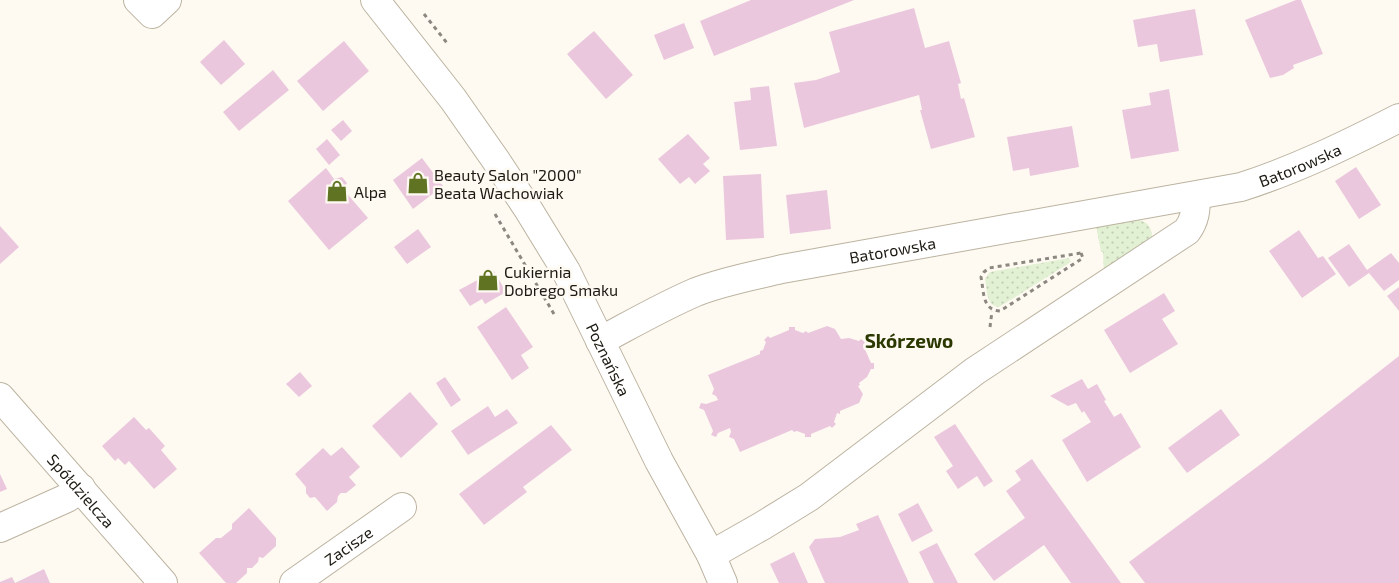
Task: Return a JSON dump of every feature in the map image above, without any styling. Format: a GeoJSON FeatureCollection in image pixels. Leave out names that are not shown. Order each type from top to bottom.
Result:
{"type":"FeatureCollection","features":[{"type":"Feature","properties":{"kind":"street","name":"Poznańska"},"geometry":{"type":"LineString","coordinates":[[375,0],[453,99],[528,209],[566,270],[659,461],[711,555],[723,583]]}},
{"type":"Feature","properties":{"kind":"street","name":"Batorowska"},"geometry":{"type":"LineString","coordinates":[[600,341],[697,292],[734,280],[782,269],[1241,187],[1279,175],[1399,118]]}},
{"type":"Feature","properties":{"kind":"street"},"geometry":{"type":"LineString","coordinates":[[711,555],[809,497],[975,370],[1187,231],[1193,223],[1196,211],[1196,196]]}},
{"type":"Feature","properties":{"kind":"street","name":"Spółdzielcza"},"geometry":{"type":"LineString","coordinates":[[1,401],[163,583]]}},
{"type":"Feature","properties":{"kind":"street"},"geometry":{"type":"LineString","coordinates":[[0,528],[67,498],[80,488]]}},
{"type":"Feature","properties":{"kind":"street","name":"Zacisze"},"geometry":{"type":"LineString","coordinates":[[294,583],[402,507]]}},
{"type":"Feature","properties":{"kind":"path"},"geometry":{"type":"LineString","coordinates":[[494,211],[521,257]]}},
{"type":"Feature","properties":{"kind":"path"},"geometry":{"type":"LineString","coordinates":[[1081,253],[1083,258],[1000,311],[992,311],[987,306],[980,277],[989,268],[1081,253]]}},
{"type":"Feature","properties":{"kind":"green space"},"geometry":{"type":"Polygon","coordinates":[[[1135,219],[1143,221],[1148,225],[1152,238],[1104,275],[1103,252],[1101,252],[1096,226],[1135,219]]]}},
{"type":"Feature","properties":{"kind":"green space"},"geometry":{"type":"Polygon","coordinates":[[[1069,258],[1071,262],[999,307],[989,301],[985,279],[990,272],[1069,258]]]}},
{"type":"Feature","properties":{"kind":"building"},"geometry":{"type":"Polygon","coordinates":[[[751,0],[854,0],[714,56],[700,21],[751,0]]]}},
{"type":"Feature","properties":{"kind":"building"},"geometry":{"type":"Polygon","coordinates":[[[1296,0],[1301,0],[1323,54],[1293,65],[1294,68],[1283,75],[1270,78],[1245,20],[1296,0]]]}},
{"type":"Feature","properties":{"kind":"building"},"geometry":{"type":"Polygon","coordinates":[[[914,8],[925,48],[949,41],[961,83],[958,84],[961,99],[964,98],[975,137],[931,149],[920,110],[922,110],[919,95],[804,128],[794,83],[816,80],[840,72],[829,32],[914,8]]]}},
{"type":"Feature","properties":{"kind":"building"},"geometry":{"type":"Polygon","coordinates":[[[1195,9],[1203,55],[1160,62],[1157,44],[1138,47],[1133,20],[1195,9]]]}},
{"type":"Feature","properties":{"kind":"building"},"geometry":{"type":"Polygon","coordinates":[[[684,23],[694,48],[664,60],[654,35],[684,23]]]}},
{"type":"Feature","properties":{"kind":"building"},"geometry":{"type":"Polygon","coordinates":[[[594,31],[633,75],[606,99],[567,54],[594,31]]]}},
{"type":"Feature","properties":{"kind":"building"},"geometry":{"type":"Polygon","coordinates":[[[224,40],[245,64],[221,85],[200,62],[224,40]]]}},
{"type":"Feature","properties":{"kind":"building"},"geometry":{"type":"Polygon","coordinates":[[[344,41],[369,71],[323,111],[297,81],[344,41]]]}},
{"type":"Feature","properties":{"kind":"building"},"geometry":{"type":"Polygon","coordinates":[[[273,70],[289,90],[239,131],[223,112],[273,70]]]}},
{"type":"Feature","properties":{"kind":"building"},"geometry":{"type":"Polygon","coordinates":[[[769,86],[777,146],[740,150],[734,102],[751,100],[750,88],[769,86]]]}},
{"type":"Feature","properties":{"kind":"building"},"geometry":{"type":"Polygon","coordinates":[[[1169,89],[1179,151],[1131,159],[1122,110],[1151,105],[1149,93],[1169,89]]]}},
{"type":"Feature","properties":{"kind":"building"},"geometry":{"type":"Polygon","coordinates":[[[343,120],[352,131],[341,141],[331,130],[343,120]]]}},
{"type":"Feature","properties":{"kind":"building"},"geometry":{"type":"Polygon","coordinates":[[[1072,126],[1079,167],[1030,176],[1029,168],[1013,171],[1007,137],[1072,126]]]}},
{"type":"Feature","properties":{"kind":"building"},"geometry":{"type":"Polygon","coordinates":[[[688,134],[710,158],[703,164],[710,171],[695,184],[689,177],[680,184],[658,159],[688,134]]]}},
{"type":"Feature","properties":{"kind":"building"},"geometry":{"type":"Polygon","coordinates":[[[327,139],[340,155],[329,165],[316,149],[327,139]]]}},
{"type":"Feature","properties":{"kind":"building","name":"Beauty Salon \"2000\" Beata Wachowiak"},"geometry":{"type":"Polygon","coordinates":[[[422,158],[443,186],[413,209],[393,180],[422,158]]]}},
{"type":"Feature","properties":{"kind":"building"},"geometry":{"type":"Polygon","coordinates":[[[1356,167],[1381,205],[1359,219],[1335,181],[1356,167]]]}},
{"type":"Feature","properties":{"kind":"building"},"geometry":{"type":"Polygon","coordinates":[[[326,168],[334,179],[342,177],[347,183],[343,189],[368,218],[329,250],[288,201],[326,168]]]}},
{"type":"Feature","properties":{"kind":"building"},"geometry":{"type":"Polygon","coordinates":[[[761,174],[764,238],[726,240],[723,176],[761,174]]]}},
{"type":"Feature","properties":{"kind":"building"},"geometry":{"type":"Polygon","coordinates":[[[827,190],[831,229],[790,234],[786,195],[827,190]]]}},
{"type":"Feature","properties":{"kind":"building"},"geometry":{"type":"Polygon","coordinates":[[[0,226],[19,247],[0,264],[0,226]]]}},
{"type":"Feature","properties":{"kind":"building"},"geometry":{"type":"Polygon","coordinates":[[[418,229],[431,247],[407,264],[394,247],[418,229]]]}},
{"type":"Feature","properties":{"kind":"building"},"geometry":{"type":"Polygon","coordinates":[[[1299,230],[1318,258],[1323,256],[1336,274],[1302,298],[1269,251],[1299,230]]]}},
{"type":"Feature","properties":{"kind":"building"},"geometry":{"type":"Polygon","coordinates":[[[1349,244],[1367,270],[1391,253],[1399,263],[1399,280],[1384,291],[1369,273],[1349,287],[1328,258],[1349,244]]]}},
{"type":"Feature","properties":{"kind":"building","name":"Cukiernia Dobrego Smaku"},"geometry":{"type":"Polygon","coordinates":[[[494,271],[506,292],[485,304],[482,299],[470,306],[459,290],[494,271]]]}},
{"type":"Feature","properties":{"kind":"building"},"geometry":{"type":"Polygon","coordinates":[[[1399,287],[1399,311],[1387,296],[1399,287]]]}},
{"type":"Feature","properties":{"kind":"building"},"geometry":{"type":"Polygon","coordinates":[[[1164,293],[1175,311],[1162,319],[1178,344],[1130,373],[1104,330],[1164,293]]]}},
{"type":"Feature","properties":{"kind":"building"},"geometry":{"type":"Polygon","coordinates":[[[506,307],[533,347],[521,355],[529,368],[512,380],[477,327],[506,307]]]}},
{"type":"Feature","properties":{"kind":"building"},"geometry":{"type":"Polygon","coordinates":[[[827,326],[835,329],[841,339],[849,338],[859,341],[861,339],[865,342],[863,345],[871,363],[874,363],[874,369],[871,369],[867,377],[859,383],[860,385],[858,386],[863,394],[859,403],[840,411],[840,414],[837,413],[834,422],[836,424],[832,428],[830,426],[811,434],[811,437],[805,437],[805,434],[792,430],[740,452],[734,439],[729,437],[730,428],[718,433],[716,437],[711,435],[713,431],[704,410],[699,408],[701,403],[706,404],[718,400],[712,394],[714,389],[708,375],[760,354],[766,342],[764,340],[768,336],[770,338],[789,330],[789,327],[795,327],[795,330],[808,333],[827,326]]]}},
{"type":"Feature","properties":{"kind":"building"},"geometry":{"type":"Polygon","coordinates":[[[1399,356],[1399,583],[1145,583],[1129,562],[1265,461],[1399,356]]]}},
{"type":"Feature","properties":{"kind":"building"},"geometry":{"type":"Polygon","coordinates":[[[300,372],[312,386],[299,397],[286,384],[300,372]]]}},
{"type":"Feature","properties":{"kind":"building"},"geometry":{"type":"Polygon","coordinates":[[[445,377],[461,400],[451,407],[436,383],[445,377]]]}},
{"type":"Feature","properties":{"kind":"building"},"geometry":{"type":"Polygon","coordinates":[[[1082,379],[1088,389],[1097,384],[1106,400],[1104,401],[1114,417],[1121,413],[1141,447],[1087,482],[1062,440],[1091,422],[1076,403],[1068,406],[1050,396],[1082,379]]]}},
{"type":"Feature","properties":{"kind":"building"},"geometry":{"type":"Polygon","coordinates":[[[410,392],[438,424],[401,458],[372,426],[410,392]]]}},
{"type":"Feature","properties":{"kind":"building"},"geometry":{"type":"Polygon","coordinates":[[[488,406],[495,417],[507,409],[518,423],[468,455],[451,431],[488,406]]]}},
{"type":"Feature","properties":{"kind":"building"},"geometry":{"type":"Polygon","coordinates":[[[1221,409],[1240,435],[1187,473],[1168,448],[1221,409]]]}},
{"type":"Feature","properties":{"kind":"building"},"geometry":{"type":"Polygon","coordinates":[[[134,417],[146,430],[149,428],[165,446],[161,450],[177,469],[154,489],[129,461],[125,465],[118,458],[115,461],[102,446],[134,417]]]}},
{"type":"Feature","properties":{"kind":"building"},"geometry":{"type":"Polygon","coordinates":[[[955,424],[993,481],[984,487],[977,476],[958,489],[946,471],[953,466],[934,437],[955,424]]]}},
{"type":"Feature","properties":{"kind":"building"},"geometry":{"type":"Polygon","coordinates":[[[551,425],[572,450],[523,487],[527,492],[484,525],[459,494],[551,425]]]}},
{"type":"Feature","properties":{"kind":"building"},"geometry":{"type":"Polygon","coordinates":[[[342,447],[360,467],[349,477],[356,485],[346,493],[341,493],[338,496],[337,502],[327,511],[315,497],[310,498],[306,493],[306,487],[295,474],[323,448],[331,456],[342,447]]]}},
{"type":"Feature","properties":{"kind":"building"},"geometry":{"type":"Polygon","coordinates":[[[1032,459],[1121,583],[1071,583],[1044,545],[994,581],[974,554],[1025,518],[1006,491],[1021,480],[1015,471],[1032,459]]]}},
{"type":"Feature","properties":{"kind":"building"},"geometry":{"type":"Polygon","coordinates":[[[0,474],[7,489],[0,492],[0,474]]]}},
{"type":"Feature","properties":{"kind":"building"},"geometry":{"type":"Polygon","coordinates":[[[918,503],[933,531],[912,542],[898,514],[918,503]]]}},
{"type":"Feature","properties":{"kind":"building"},"geometry":{"type":"Polygon","coordinates":[[[249,508],[276,538],[276,546],[263,558],[259,557],[258,562],[252,568],[247,568],[247,573],[236,583],[226,583],[199,553],[216,538],[221,538],[232,529],[232,524],[249,508]]]}},
{"type":"Feature","properties":{"kind":"building"},"geometry":{"type":"Polygon","coordinates":[[[878,515],[909,583],[825,583],[809,547],[815,539],[840,537],[859,530],[856,524],[878,515]]]}},
{"type":"Feature","properties":{"kind":"building"},"geometry":{"type":"Polygon","coordinates":[[[937,543],[958,583],[934,583],[919,552],[937,543]]]}},
{"type":"Feature","properties":{"kind":"building"},"geometry":{"type":"Polygon","coordinates":[[[794,552],[808,583],[779,583],[770,564],[794,552]]]}},
{"type":"Feature","properties":{"kind":"building"},"geometry":{"type":"Polygon","coordinates":[[[44,569],[50,583],[15,583],[44,569]]]}},
{"type":"Feature","properties":{"kind":"building"},"geometry":{"type":"Polygon","coordinates":[[[12,577],[15,583],[0,583],[0,582],[12,577]]]}},
{"type":"Feature","properties":{"kind":"place","name":"Beauty Salon \"2000\" Beata Wachowiak"},"geometry":{"type":"Point","coordinates":[418,183]}},
{"type":"Feature","properties":{"kind":"place","name":"Alpa"},"geometry":{"type":"Point","coordinates":[337,191]}},
{"type":"Feature","properties":{"kind":"place","name":"Cukiernia Dobrego Smaku"},"geometry":{"type":"Point","coordinates":[488,280]}},
{"type":"Feature","properties":{"kind":"district","name":"Skórzewo"},"geometry":{"type":"Point","coordinates":[909,340]}}]}
